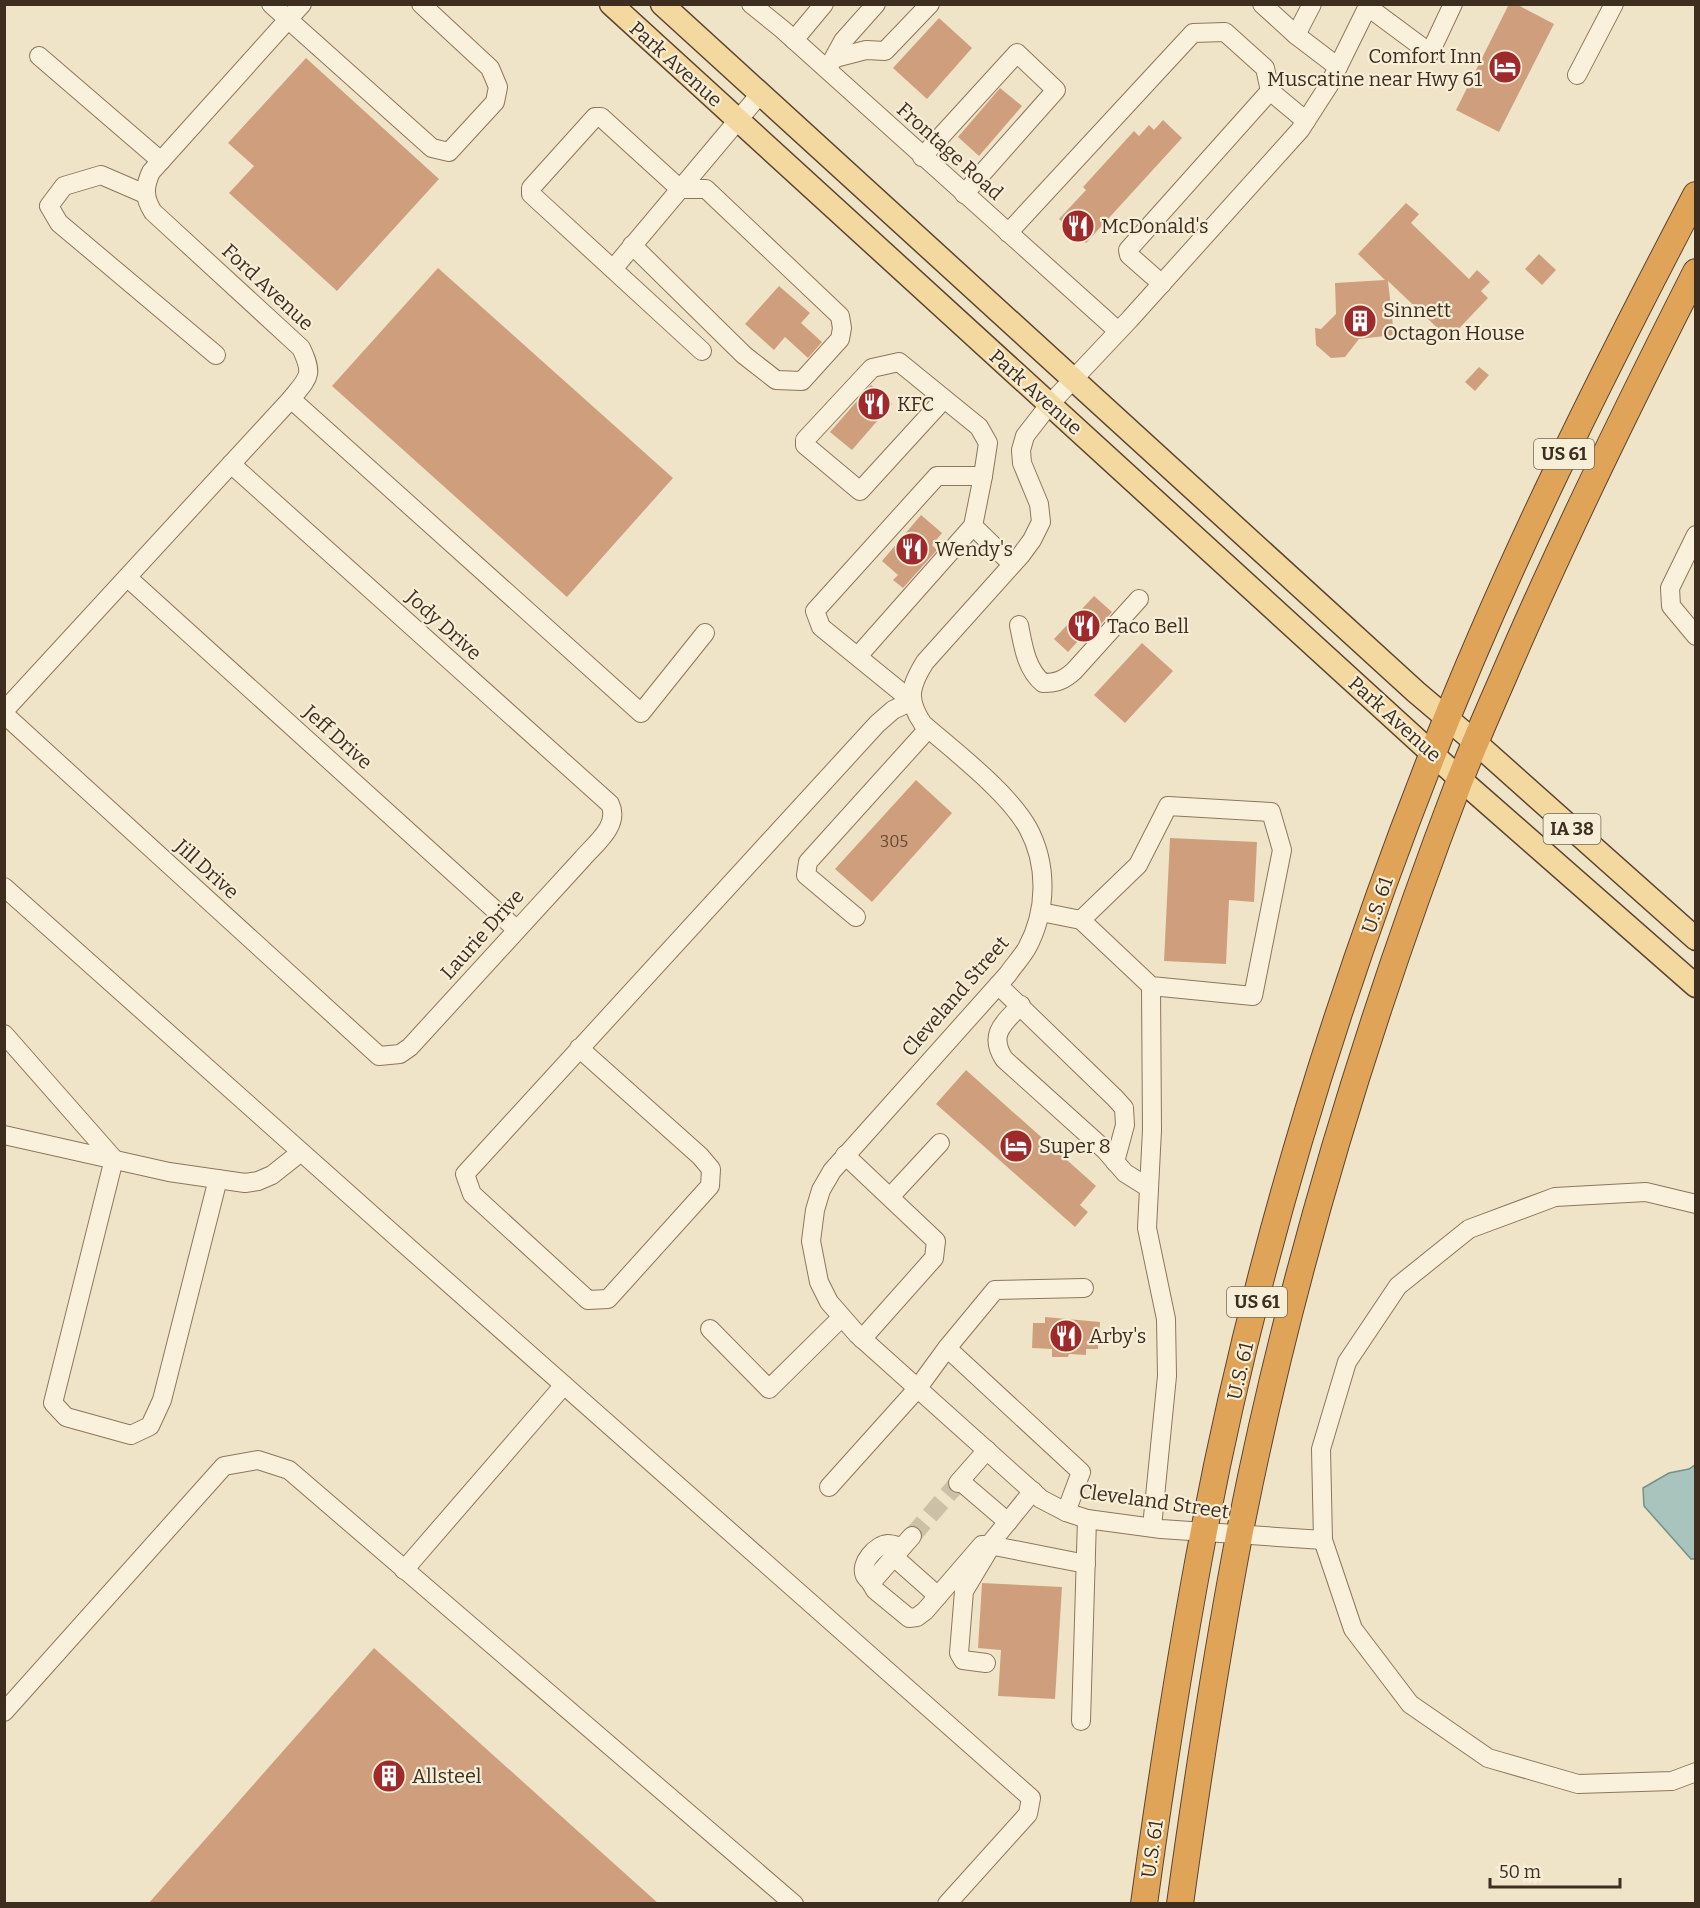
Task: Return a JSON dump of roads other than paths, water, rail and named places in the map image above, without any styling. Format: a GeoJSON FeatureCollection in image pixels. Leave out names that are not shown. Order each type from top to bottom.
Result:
{"type":"FeatureCollection","features":[{"type":"Feature","properties":{"kind":"highway","name":"US 61"},"geometry":{"type":"LineString","coordinates":[[1447,720],[1518,552],[1560,462],[1695,195]]}},
{"type":"Feature","properties":{"kind":"highway","name":"US 61"},"geometry":{"type":"LineString","coordinates":[[1460,779],[1535,603],[1586,492],[1695,272]]}},
{"type":"Feature","properties":{"kind":"highway","name":"U.S. 61"},"geometry":{"type":"LineString","coordinates":[[1144,1904],[1174,1693],[1204,1532],[1251,1321],[1310,1109],[1387,875],[1447,720]]}},
{"type":"Feature","properties":{"kind":"highway","name":"U.S. 61"},"geometry":{"type":"LineString","coordinates":[[1180,1904],[1213,1678],[1239,1535],[1286,1328],[1346,1114],[1411,917],[1460,779]]}},
{"type":"Feature","properties":{"kind":"main road","name":"Park Avenue"},"geometry":{"type":"LineString","coordinates":[[611,4],[1460,779]]}},
{"type":"Feature","properties":{"kind":"main road","name":"Park Avenue"},"geometry":{"type":"LineString","coordinates":[[662,4],[1447,720]]}},
{"type":"Feature","properties":{"kind":"main road","name":"IA 38"},"geometry":{"type":"LineString","coordinates":[[1447,720],[1476,742],[1695,939]]}},
{"type":"Feature","properties":{"kind":"main road","name":"IA 38"},"geometry":{"type":"LineString","coordinates":[[1460,779],[1695,986]]}},
{"type":"Feature","properties":{"kind":"street"},"geometry":{"type":"LineString","coordinates":[[271,4],[287,21],[432,148],[449,152],[495,102],[498,87],[490,68],[422,4]]}},
{"type":"Feature","properties":{"kind":"street"},"geometry":{"type":"LineString","coordinates":[[216,355],[59,223],[49,206],[64,186],[101,175],[145,194],[145,183],[151,172],[302,4]]}},
{"type":"Feature","properties":{"kind":"street","name":"Frontage Road"},"geometry":{"type":"LineString","coordinates":[[751,4],[794,40],[830,63],[922,157],[1118,331]]}},
{"type":"Feature","properties":{"kind":"street"},"geometry":{"type":"LineString","coordinates":[[794,40],[824,4]]}},
{"type":"Feature","properties":{"kind":"street"},"geometry":{"type":"LineString","coordinates":[[830,63],[843,41],[876,4]]}},
{"type":"Feature","properties":{"kind":"street"},"geometry":{"type":"LineString","coordinates":[[830,63],[866,50],[885,51],[930,4]]}},
{"type":"Feature","properties":{"kind":"street"},"geometry":{"type":"LineString","coordinates":[[1262,4],[1296,35],[1338,67]]}},
{"type":"Feature","properties":{"kind":"street"},"geometry":{"type":"LineString","coordinates":[[1296,35],[1312,4]]}},
{"type":"Feature","properties":{"kind":"street"},"geometry":{"type":"LineString","coordinates":[[912,701],[911,687],[925,662],[1032,540],[1041,522],[1039,504],[1022,463],[1021,450],[1025,436],[1048,405],[1162,284],[1306,121],[1338,67],[1368,6],[1430,53],[1453,4]]}},
{"type":"Feature","properties":{"kind":"street"},"geometry":{"type":"LineString","coordinates":[[1577,75],[1606,7]]}},
{"type":"Feature","properties":{"kind":"street"},"geometry":{"type":"LineString","coordinates":[[1008,233],[1193,33],[1224,32],[1265,68],[1270,91],[1306,121]]}},
{"type":"Feature","properties":{"kind":"street"},"geometry":{"type":"LineString","coordinates":[[922,157],[1017,53],[1056,90],[964,194]]}},
{"type":"Feature","properties":{"kind":"street"},"geometry":{"type":"LineString","coordinates":[[39,56],[161,161]]}},
{"type":"Feature","properties":{"kind":"street"},"geometry":{"type":"LineString","coordinates":[[1162,284],[1129,255],[1128,250],[1270,91]]}},
{"type":"Feature","properties":{"kind":"street"},"geometry":{"type":"LineString","coordinates":[[613,269],[760,94]]}},
{"type":"Feature","properties":{"kind":"street"},"geometry":{"type":"LineString","coordinates":[[632,245],[744,356],[776,380],[802,381],[840,339],[842,328],[840,316],[706,189],[680,189],[598,116],[595,117],[531,188],[531,194],[702,351]]}},
{"type":"Feature","properties":{"kind":"street","name":"Ford Avenue"},"geometry":{"type":"LineString","coordinates":[[4,713],[308,378],[308,362],[301,348],[153,212],[145,194]]}},
{"type":"Feature","properties":{"kind":"street"},"geometry":{"type":"LineString","coordinates":[[858,656],[973,526],[987,443],[979,427],[899,362],[872,368],[806,440],[805,445],[860,491],[944,399]]}},
{"type":"Feature","properties":{"kind":"street"},"geometry":{"type":"LineString","coordinates":[[291,399],[641,713],[705,633]]}},
{"type":"Feature","properties":{"kind":"street","name":"Jody Drive"},"geometry":{"type":"LineString","coordinates":[[231,464],[602,796],[612,809],[610,826]]}},
{"type":"Feature","properties":{"kind":"street"},"geometry":{"type":"LineString","coordinates":[[912,701],[821,627],[815,611],[937,476],[983,476]]}},
{"type":"Feature","properties":{"kind":"street"},"geometry":{"type":"LineString","coordinates":[[973,526],[1012,564]]}},
{"type":"Feature","properties":{"kind":"street"},"geometry":{"type":"LineString","coordinates":[[1695,535],[1670,588],[1671,606],[1695,636]]}},
{"type":"Feature","properties":{"kind":"street","name":"Jeff Drive"},"geometry":{"type":"LineString","coordinates":[[128,578],[516,929]]}},
{"type":"Feature","properties":{"kind":"street"},"geometry":{"type":"LineString","coordinates":[[1019,624],[1023,649],[1037,678],[1043,683],[1055,683],[1074,671],[1138,599]]}},
{"type":"Feature","properties":{"kind":"street"},"geometry":{"type":"LineString","coordinates":[[579,1048],[700,1156],[711,1169],[710,1186],[608,1299],[588,1300],[472,1194],[465,1174],[579,1048],[877,724],[893,710],[912,701]]}},
{"type":"Feature","properties":{"kind":"street","name":"Cleveland Street"},"geometry":{"type":"LineString","coordinates":[[912,701],[915,712],[928,729],[1008,802],[1028,827],[1039,855],[1043,886],[1041,912],[1026,950],[998,985],[832,1171],[821,1190],[815,1210],[811,1241],[819,1282],[829,1302],[841,1318],[862,1339],[1041,1499],[1066,1512],[1087,1519],[1152,1527],[1323,1540]]}},
{"type":"Feature","properties":{"kind":"street","name":"Jill Drive"},"geometry":{"type":"LineString","coordinates":[[4,713],[379,1056]]}},
{"type":"Feature","properties":{"kind":"street"},"geometry":{"type":"LineString","coordinates":[[856,917],[806,875],[808,862],[928,729]]}},
{"type":"Feature","properties":{"kind":"street"},"geometry":{"type":"LineString","coordinates":[[1041,912],[1081,920],[1151,986],[1253,996],[1282,850],[1271,812],[1168,806],[1138,866],[1081,920]]}},
{"type":"Feature","properties":{"kind":"street","name":"Laurie Drive"},"geometry":{"type":"LineString","coordinates":[[379,1056],[400,1054],[410,1047],[610,826]]}},
{"type":"Feature","properties":{"kind":"street"},"geometry":{"type":"LineString","coordinates":[[5,891],[1031,1798],[1028,1814],[947,1904]]}},
{"type":"Feature","properties":{"kind":"street"},"geometry":{"type":"LineString","coordinates":[[998,985],[1124,1108],[1125,1125],[1115,1162]]}},
{"type":"Feature","properties":{"kind":"street"},"geometry":{"type":"LineString","coordinates":[[1151,986],[1152,1130],[1147,1228],[1166,1319],[1167,1376],[1152,1527]]}},
{"type":"Feature","properties":{"kind":"street"},"geometry":{"type":"LineString","coordinates":[[1021,1005],[1000,1027],[997,1038],[998,1050],[1004,1059],[1125,1173],[1149,1188]]}},
{"type":"Feature","properties":{"kind":"street"},"geometry":{"type":"LineString","coordinates":[[4,1034],[114,1159]]}},
{"type":"Feature","properties":{"kind":"street"},"geometry":{"type":"LineString","coordinates":[[4,1135],[169,1172],[245,1183],[272,1175],[301,1152]]}},
{"type":"Feature","properties":{"kind":"street"},"geometry":{"type":"LineString","coordinates":[[890,1197],[940,1143]]}},
{"type":"Feature","properties":{"kind":"street"},"geometry":{"type":"LineString","coordinates":[[845,1155],[936,1240],[934,1258],[862,1339]]}},
{"type":"Feature","properties":{"kind":"street"},"geometry":{"type":"LineString","coordinates":[[114,1159],[53,1402],[66,1417],[131,1435],[150,1426],[162,1400],[218,1179]]}},
{"type":"Feature","properties":{"kind":"street"},"geometry":{"type":"LineString","coordinates":[[1695,1204],[1646,1192],[1555,1197],[1470,1229],[1398,1286],[1347,1362],[1321,1449],[1323,1540],[1353,1629],[1410,1704],[1488,1758],[1578,1784],[1672,1781],[1695,1772]]}},
{"type":"Feature","properties":{"kind":"street"},"geometry":{"type":"LineString","coordinates":[[829,1487],[917,1389],[946,1348],[995,1290],[1084,1288]]}},
{"type":"Feature","properties":{"kind":"street"},"geometry":{"type":"LineString","coordinates":[[710,1329],[770,1389],[841,1318]]}},
{"type":"Feature","properties":{"kind":"street"},"geometry":{"type":"LineString","coordinates":[[946,1348],[1081,1472],[1066,1512]]}},
{"type":"Feature","properties":{"kind":"street"},"geometry":{"type":"LineString","coordinates":[[404,1569],[564,1386]]}},
{"type":"Feature","properties":{"kind":"street"},"geometry":{"type":"LineString","coordinates":[[987,1450],[959,1482],[1008,1522]]}},
{"type":"Feature","properties":{"kind":"street"},"geometry":{"type":"LineString","coordinates":[[4,1712],[225,1466],[258,1460],[289,1470],[794,1904]]}},
{"type":"Feature","properties":{"kind":"street"},"geometry":{"type":"LineString","coordinates":[[986,1663],[963,1660],[959,1653],[964,1591],[988,1551],[989,1545],[1033,1491]]}},
{"type":"Feature","properties":{"kind":"street"},"geometry":{"type":"LineString","coordinates":[[1081,1721],[1087,1519]]}},
{"type":"Feature","properties":{"kind":"street"},"geometry":{"type":"LineString","coordinates":[[938,1596],[903,1547],[871,1583],[875,1590],[909,1618],[917,1617],[925,1611],[938,1596],[982,1545],[1086,1564]]}},
{"type":"Feature","properties":{"kind":"water"},"geometry":{"type":"Polygon","coordinates":[[[1695,1465],[1696,1559],[1691,1559],[1644,1506],[1643,1488],[1669,1473],[1689,1469],[1695,1465]]]}},
{"type":"Feature","properties":{"kind":"tunnel"},"geometry":{"type":"LineString","coordinates":[[912,1536],[958,1483]]}},
{"type":"Feature","properties":{"kind":"place","name":"Comfort Inn Muscatine near Hwy 61"},"geometry":{"type":"Point","coordinates":[1505,67]}},
{"type":"Feature","properties":{"kind":"place","name":"McDonald's"},"geometry":{"type":"Point","coordinates":[1078,226]}},
{"type":"Feature","properties":{"kind":"place","name":"Sinnett Octagon House"},"geometry":{"type":"Point","coordinates":[1360,321]}},
{"type":"Feature","properties":{"kind":"place","name":"KFC"},"geometry":{"type":"Point","coordinates":[874,404]}},
{"type":"Feature","properties":{"kind":"place","name":"Wendy's"},"geometry":{"type":"Point","coordinates":[912,549]}},
{"type":"Feature","properties":{"kind":"place","name":"Taco Bell"},"geometry":{"type":"Point","coordinates":[1084,626]}},
{"type":"Feature","properties":{"kind":"place","name":"Super 8"},"geometry":{"type":"Point","coordinates":[1016,1146]}},
{"type":"Feature","properties":{"kind":"place","name":"Arby's"},"geometry":{"type":"Point","coordinates":[1066,1336]}},
{"type":"Feature","properties":{"kind":"place","name":"Allsteel"},"geometry":{"type":"Point","coordinates":[389,1776]}}]}
